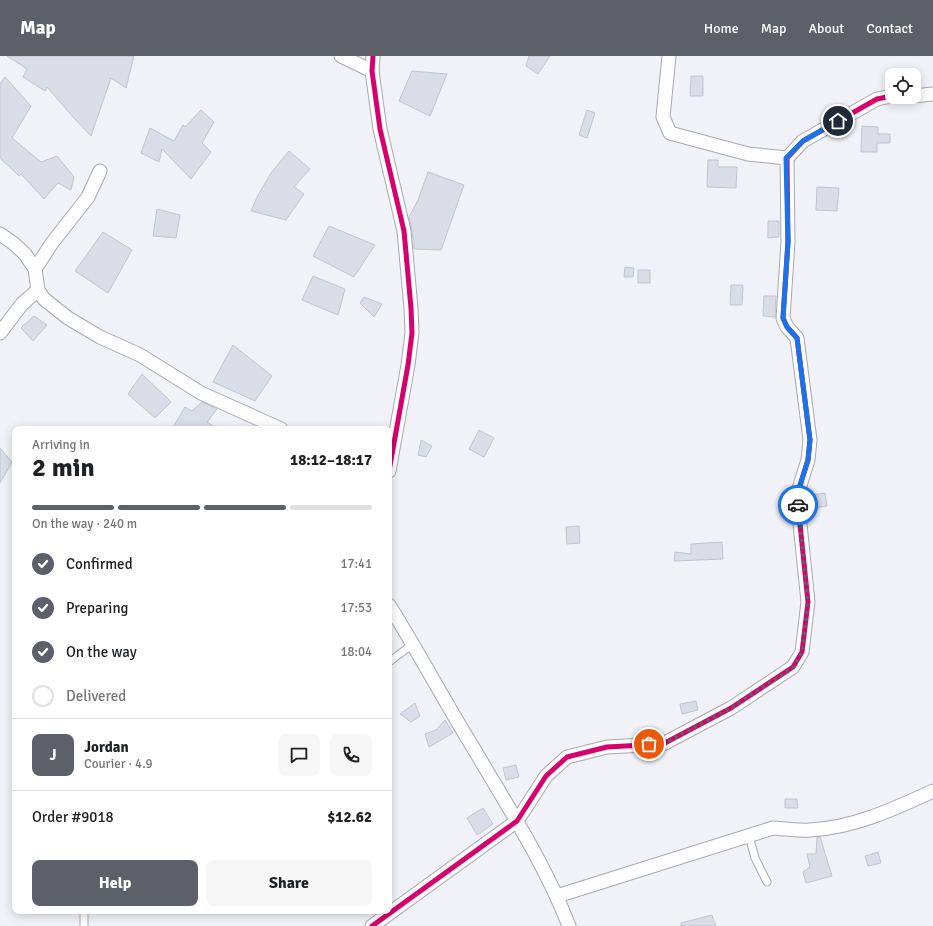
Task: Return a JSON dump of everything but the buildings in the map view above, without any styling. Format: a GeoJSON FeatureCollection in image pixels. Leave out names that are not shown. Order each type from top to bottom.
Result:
{"type":"FeatureCollection","features":[{"type":"Feature","properties":{"kind":"street"},"geometry":{"type":"LineString","coordinates":[[341,56],[372,71]]}},
{"type":"Feature","properties":{"kind":"street"},"geometry":{"type":"LineString","coordinates":[[373,56],[372,71],[380,129],[404,231],[412,308],[412,333],[408,365],[392,453]]}},
{"type":"Feature","properties":{"kind":"street"},"geometry":{"type":"LineString","coordinates":[[669,56],[663,117],[670,133],[748,154],[786,158]]}},
{"type":"Feature","properties":{"kind":"street"},"geometry":{"type":"LineString","coordinates":[[921,95],[933,94]]}},
{"type":"Feature","properties":{"kind":"street"},"geometry":{"type":"LineString","coordinates":[[392,912],[517,822],[546,776],[567,757],[607,747],[663,744],[731,708],[793,668],[802,652],[808,602],[797,495],[808,460],[810,440],[797,338],[787,327],[783,318],[788,242],[786,158],[803,141],[877,99],[885,97]]}},
{"type":"Feature","properties":{"kind":"street"},"geometry":{"type":"LineString","coordinates":[[35,269],[52,243],[88,197],[100,171]]}},
{"type":"Feature","properties":{"kind":"street"},"geometry":{"type":"LineString","coordinates":[[0,234],[25,254],[35,269],[38,290],[44,299],[68,318],[100,337],[140,355],[202,393],[274,426]]}},
{"type":"Feature","properties":{"kind":"street"},"geometry":{"type":"LineString","coordinates":[[0,333],[22,304],[38,290]]}},
{"type":"Feature","properties":{"kind":"street"},"geometry":{"type":"LineString","coordinates":[[392,610],[517,822],[557,896],[569,926]]}},
{"type":"Feature","properties":{"kind":"street"},"geometry":{"type":"LineString","coordinates":[[557,896],[773,828],[810,830],[846,826],[904,804],[933,791]]}},
{"type":"Feature","properties":{"kind":"street"},"geometry":{"type":"LineString","coordinates":[[372,926],[389,914]]}},
{"type":"Feature","properties":{"kind":"lane"},"geometry":{"type":"LineString","coordinates":[[392,660],[413,644]]}},
{"type":"Feature","properties":{"kind":"lane"},"geometry":{"type":"LineString","coordinates":[[749,836],[756,858],[767,882]]}},
{"type":"Feature","properties":{"kind":"lane"},"geometry":{"type":"LineString","coordinates":[[84,914],[84,926]]}},
{"type":"Feature","properties":{"kind":"cycle path"},"geometry":{"type":"LineString","coordinates":[[373,56],[372,71],[380,129],[404,231],[411,308],[412,333],[408,365],[392,454]]}},
{"type":"Feature","properties":{"kind":"cycle path"},"geometry":{"type":"LineString","coordinates":[[392,912],[517,821],[546,776],[567,757],[607,747],[663,744],[731,708],[793,667],[802,652],[808,602],[797,495],[808,460],[810,440],[797,338],[787,327],[783,318],[788,242],[787,158],[803,141],[877,99],[885,97]]}},
{"type":"Feature","properties":{"kind":"cycle path"},"geometry":{"type":"LineString","coordinates":[[372,926],[389,914]]}},
{"type":"Feature","properties":{"kind":"way so far"},"geometry":{"type":"LineString","coordinates":[[649,744],[663,744],[731,708],[793,668],[802,652],[808,602],[798,505]]}},
{"type":"Feature","properties":{"kind":"route"},"geometry":{"type":"LineString","coordinates":[[798,505],[797,495],[808,460],[810,440],[797,338],[787,327],[783,318],[788,242],[786,158],[803,141],[838,121]]}}]}
